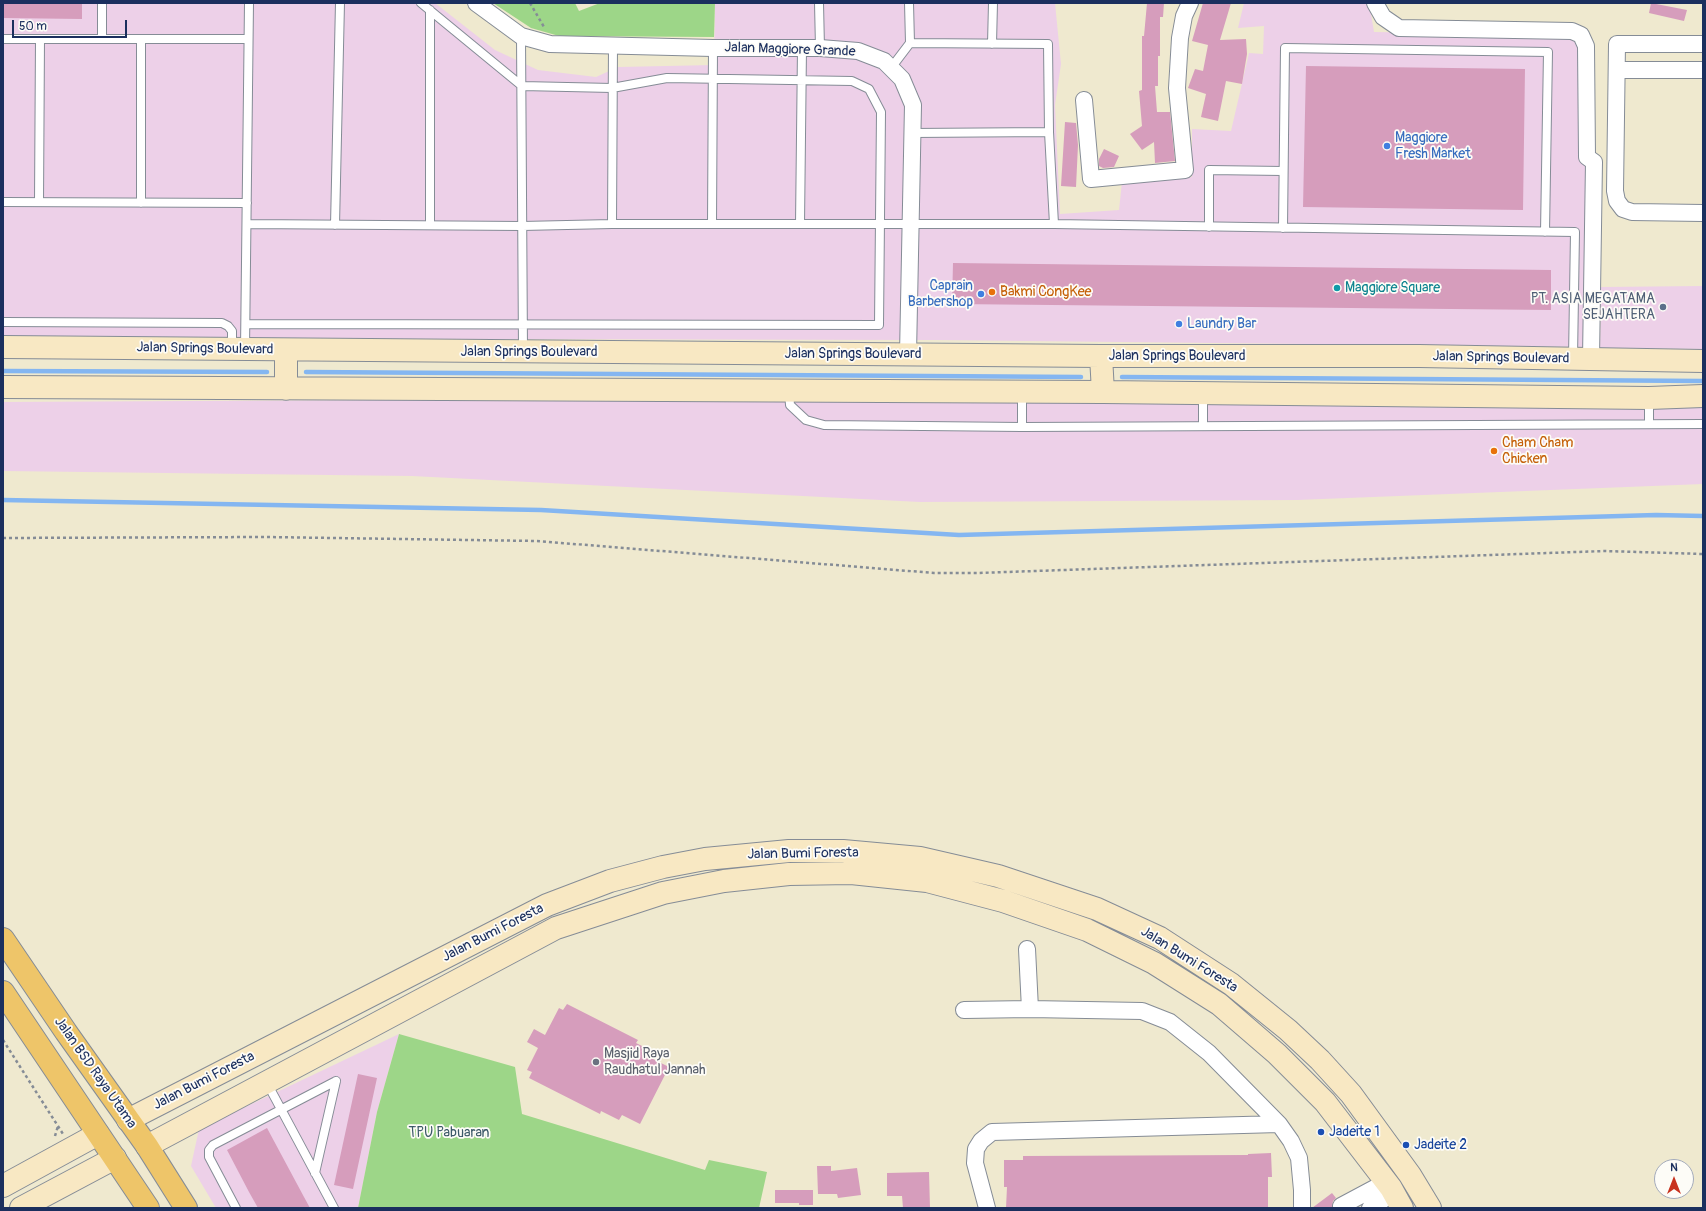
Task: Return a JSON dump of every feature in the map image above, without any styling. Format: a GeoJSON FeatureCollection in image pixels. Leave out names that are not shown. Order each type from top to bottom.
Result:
{"type":"FeatureCollection","features":[{"type":"Feature","properties":{"kind":"main road","name":"Jalan Springs Boulevard"},"geometry":{"type":"LineString","coordinates":[[3,347],[1101,356],[1403,356],[1703,361]]}},
{"type":"Feature","properties":{"kind":"main road"},"geometry":{"type":"LineString","coordinates":[[286,350],[286,389]]}},
{"type":"Feature","properties":{"kind":"main road"},"geometry":{"type":"LineString","coordinates":[[1101,356],[1103,392]]}},
{"type":"Feature","properties":{"kind":"main road"},"geometry":{"type":"LineString","coordinates":[[3,387],[286,389],[790,398],[1022,391],[1649,398],[1703,396]]}},
{"type":"Feature","properties":{"kind":"main road","name":"Jalan Bumi Foresta"},"geometry":{"type":"LineString","coordinates":[[128,1120],[547,906],[610,881],[663,867],[705,859],[789,851],[843,851],[920,858],[998,876],[1096,908],[1160,938],[1231,984],[1288,1030],[1320,1060],[1351,1094],[1410,1175],[1430,1208]]}},
{"type":"Feature","properties":{"kind":"main road","name":"Jalan Bumi Foresta"},"geometry":{"type":"LineString","coordinates":[[147,1146],[556,928],[663,893],[724,881],[789,874],[851,872],[927,881],[1003,901],[1087,930],[1154,963],[1219,1004],[1277,1054],[1325,1102],[1393,1193]]}},
{"type":"Feature","properties":{"kind":"main road","name":"Jalan BSD Raya Utama"},"geometry":{"type":"LineString","coordinates":[[3,939],[66,1032],[147,1146],[186,1208]]}},
{"type":"Feature","properties":{"kind":"main road"},"geometry":{"type":"LineString","coordinates":[[473,943],[486,965]]}},
{"type":"Feature","properties":{"kind":"main road"},"geometry":{"type":"LineString","coordinates":[[3,992],[148,1208]]}},
{"type":"Feature","properties":{"kind":"main road"},"geometry":{"type":"LineString","coordinates":[[3,1186],[98,1134]]}},
{"type":"Feature","properties":{"kind":"main road"},"geometry":{"type":"LineString","coordinates":[[22,1208],[115,1158]]}},
{"type":"Feature","properties":{"kind":"main road"},"geometry":{"type":"LineString","coordinates":[[1393,1193],[1410,1175]]}},
{"type":"Feature","properties":{"kind":"street","name":"Jalan Maggiore Grande"},"geometry":{"type":"LineString","coordinates":[[476,3],[521,36],[550,44],[713,48],[820,48],[858,50],[884,61],[902,79],[913,105],[908,354]]}},
{"type":"Feature","properties":{"kind":"street"},"geometry":{"type":"LineString","coordinates":[[1084,100],[1091,179],[1184,170],[1177,88],[1180,38],[1184,16],[1190,3]]}},
{"type":"Feature","properties":{"kind":"street"},"geometry":{"type":"LineString","coordinates":[[1375,3],[1383,17],[1399,28],[1572,31],[1581,35],[1586,46],[1586,157],[1594,162],[1582,358]]}},
{"type":"Feature","properties":{"kind":"street"},"geometry":{"type":"LineString","coordinates":[[1703,44],[1617,44],[1618,70],[1615,192],[1617,201],[1623,209],[1632,212],[1703,213]]}},
{"type":"Feature","properties":{"kind":"street"},"geometry":{"type":"LineString","coordinates":[[1618,70],[1703,70]]}},
{"type":"Feature","properties":{"kind":"street"},"geometry":{"type":"LineString","coordinates":[[1027,949],[1030,1009]]}},
{"type":"Feature","properties":{"kind":"street"},"geometry":{"type":"LineString","coordinates":[[964,1010],[1030,1009],[1142,1011],[1170,1022],[1209,1053],[1279,1124],[1291,1141],[1299,1158],[1302,1208]]}},
{"type":"Feature","properties":{"kind":"street"},"geometry":{"type":"LineString","coordinates":[[987,1208],[975,1164],[976,1149],[981,1141],[992,1132],[1279,1124]]}},
{"type":"Feature","properties":{"kind":"street"},"geometry":{"type":"LineString","coordinates":[[1341,1206],[1393,1193]]}},
{"type":"Feature","properties":{"kind":"street"},"geometry":{"type":"LineString","coordinates":[[1370,1208],[1393,1193]]}},
{"type":"Feature","properties":{"kind":"lane"},"geometry":{"type":"LineString","coordinates":[[102,3],[102,39]]}},
{"type":"Feature","properties":{"kind":"lane"},"geometry":{"type":"LineString","coordinates":[[239,350],[246,324],[249,3]]}},
{"type":"Feature","properties":{"kind":"lane"},"geometry":{"type":"LineString","coordinates":[[335,225],[340,3]]}},
{"type":"Feature","properties":{"kind":"lane"},"geometry":{"type":"LineString","coordinates":[[246,324],[879,325],[881,112],[869,89],[852,81],[713,78],[667,78],[612,88],[522,86],[421,3]]}},
{"type":"Feature","properties":{"kind":"lane"},"geometry":{"type":"LineString","coordinates":[[819,3],[820,48]]}},
{"type":"Feature","properties":{"kind":"lane"},"geometry":{"type":"LineString","coordinates":[[891,68],[910,43],[909,3]]}},
{"type":"Feature","properties":{"kind":"lane"},"geometry":{"type":"LineString","coordinates":[[992,44],[993,3]]}},
{"type":"Feature","properties":{"kind":"lane"},"geometry":{"type":"LineString","coordinates":[[430,10],[430,225]]}},
{"type":"Feature","properties":{"kind":"lane"},"geometry":{"type":"LineString","coordinates":[[521,36],[523,352]]}},
{"type":"Feature","properties":{"kind":"lane"},"geometry":{"type":"LineString","coordinates":[[3,39],[248,39]]}},
{"type":"Feature","properties":{"kind":"lane"},"geometry":{"type":"LineString","coordinates":[[40,39],[40,202]]}},
{"type":"Feature","properties":{"kind":"lane"},"geometry":{"type":"LineString","coordinates":[[141,39],[141,203]]}},
{"type":"Feature","properties":{"kind":"lane"},"geometry":{"type":"LineString","coordinates":[[910,43],[1048,44],[1049,132],[1054,224]]}},
{"type":"Feature","properties":{"kind":"lane"},"geometry":{"type":"LineString","coordinates":[[612,224],[613,45]]}},
{"type":"Feature","properties":{"kind":"lane"},"geometry":{"type":"LineString","coordinates":[[712,224],[713,48]]}},
{"type":"Feature","properties":{"kind":"lane"},"geometry":{"type":"LineString","coordinates":[[800,224],[802,48]]}},
{"type":"Feature","properties":{"kind":"lane"},"geometry":{"type":"LineString","coordinates":[[1283,228],[1285,48],[1548,52],[1545,232]]}},
{"type":"Feature","properties":{"kind":"lane"},"geometry":{"type":"LineString","coordinates":[[912,133],[1049,132]]}},
{"type":"Feature","properties":{"kind":"lane"},"geometry":{"type":"LineString","coordinates":[[1209,227],[1209,170],[1284,171]]}},
{"type":"Feature","properties":{"kind":"lane"},"geometry":{"type":"LineString","coordinates":[[3,202],[247,203]]}},
{"type":"Feature","properties":{"kind":"lane"},"geometry":{"type":"LineString","coordinates":[[247,224],[522,226],[612,224],[1054,224],[1575,232],[1582,358]]}},
{"type":"Feature","properties":{"kind":"lane"},"geometry":{"type":"LineString","coordinates":[[3,322],[222,322],[232,331],[239,350]]}},
{"type":"Feature","properties":{"kind":"lane"},"geometry":{"type":"LineString","coordinates":[[1022,391],[1022,427]]}},
{"type":"Feature","properties":{"kind":"lane"},"geometry":{"type":"LineString","coordinates":[[1203,393],[1203,426]]}},
{"type":"Feature","properties":{"kind":"lane"},"geometry":{"type":"LineString","coordinates":[[790,398],[806,420],[824,425],[1022,427],[1703,424]]}},
{"type":"Feature","properties":{"kind":"lane"},"geometry":{"type":"LineString","coordinates":[[1649,398],[1649,424]]}},
{"type":"Feature","properties":{"kind":"lane"},"geometry":{"type":"LineString","coordinates":[[236,1208],[209,1157],[209,1150],[213,1145],[336,1081],[315,1173]]}},
{"type":"Feature","properties":{"kind":"lane"},"geometry":{"type":"LineString","coordinates":[[267,1082],[334,1208]]}},
{"type":"Feature","properties":{"kind":"path"},"geometry":{"type":"LineString","coordinates":[[530,3],[542,23],[550,44]]}},
{"type":"Feature","properties":{"kind":"path"},"geometry":{"type":"LineString","coordinates":[[3,538],[266,537],[537,542],[934,573],[1605,551],[1703,554]]}},
{"type":"Feature","properties":{"kind":"path"},"geometry":{"type":"LineString","coordinates":[[3,1040],[71,1149]]}},
{"type":"Feature","properties":{"kind":"shaded area"},"geometry":{"type":"Polygon","coordinates":[[[3,3],[435,3],[495,50],[538,70],[596,77],[618,67],[714,65],[715,3],[1055,3],[1061,64],[1055,105],[1060,214],[1119,210],[1122,182],[1192,177],[1192,129],[1231,131],[1249,53],[1263,54],[1264,26],[1238,28],[1244,3],[1366,3],[1370,8],[1374,32],[1570,35],[1582,48],[1589,167],[1587,347],[933,340],[3,338],[3,3]]]}},
{"type":"Feature","properties":{"kind":"shaded area"},"geometry":{"type":"Polygon","coordinates":[[[1703,286],[1703,349],[1600,348],[1601,287],[1703,286]]]}},
{"type":"Feature","properties":{"kind":"shaded area"},"geometry":{"type":"Polygon","coordinates":[[[952,397],[1703,407],[1703,484],[1297,500],[920,502],[412,476],[3,471],[3,402],[952,397]]]}},
{"type":"Feature","properties":{"kind":"shaded area"},"geometry":{"type":"Polygon","coordinates":[[[399,1034],[377,1112],[358,1208],[216,1208],[191,1166],[199,1129],[399,1034]]]}},
{"type":"Feature","properties":{"kind":"green space"},"geometry":{"type":"Polygon","coordinates":[[[493,3],[575,3],[579,11],[600,3],[715,3],[714,37],[559,36],[531,28],[493,3]]]}},
{"type":"Feature","properties":{"kind":"green space","name":"TPU Pabuaran"},"geometry":{"type":"Polygon","coordinates":[[[399,1034],[515,1067],[522,1114],[705,1170],[709,1160],[767,1172],[759,1208],[358,1208],[377,1112],[399,1034]]]}},
{"type":"Feature","properties":{"kind":"building"},"geometry":{"type":"Polygon","coordinates":[[[3,3],[82,3],[82,19],[3,18],[3,3]]]}},
{"type":"Feature","properties":{"kind":"building"},"geometry":{"type":"Polygon","coordinates":[[[1147,3],[1164,3],[1163,17],[1160,17],[1158,86],[1155,86],[1157,112],[1170,112],[1175,161],[1155,163],[1154,142],[1142,150],[1130,134],[1142,126],[1139,91],[1142,90],[1142,36],[1144,36],[1147,3]]]}},
{"type":"Feature","properties":{"kind":"building"},"geometry":{"type":"Polygon","coordinates":[[[1203,3],[1231,3],[1220,40],[1246,39],[1247,54],[1242,84],[1226,81],[1218,121],[1201,117],[1206,94],[1188,88],[1195,69],[1203,71],[1208,45],[1192,41],[1203,3]]]}},
{"type":"Feature","properties":{"kind":"building"},"geometry":{"type":"Polygon","coordinates":[[[1651,3],[1687,10],[1684,21],[1649,13],[1651,3]]]}},
{"type":"Feature","properties":{"kind":"building"},"geometry":{"type":"Polygon","coordinates":[[[1306,66],[1525,69],[1523,210],[1303,207],[1306,66]]]}},
{"type":"Feature","properties":{"kind":"building"},"geometry":{"type":"Polygon","coordinates":[[[1065,122],[1076,123],[1078,145],[1076,187],[1061,186],[1065,122]]]}},
{"type":"Feature","properties":{"kind":"building"},"geometry":{"type":"Polygon","coordinates":[[[1104,149],[1119,156],[1114,167],[1103,168],[1099,166],[1099,159],[1104,149]]]}},
{"type":"Feature","properties":{"kind":"building","name":"Maggiore Square"},"geometry":{"type":"Polygon","coordinates":[[[953,263],[1551,270],[1551,310],[952,304],[953,263]]]}},
{"type":"Feature","properties":{"kind":"building","name":"Masjid Raya Raudhatul Jannah"},"geometry":{"type":"Polygon","coordinates":[[[567,1004],[638,1040],[636,1043],[654,1052],[651,1058],[669,1067],[640,1124],[622,1115],[619,1120],[601,1111],[600,1114],[529,1078],[532,1072],[527,1070],[538,1048],[527,1042],[534,1029],[545,1035],[559,1008],[563,1010],[567,1004]]]}},
{"type":"Feature","properties":{"kind":"building"},"geometry":{"type":"Polygon","coordinates":[[[358,1074],[377,1078],[353,1189],[334,1185],[358,1074]]]}},
{"type":"Feature","properties":{"kind":"building"},"geometry":{"type":"Polygon","coordinates":[[[267,1128],[310,1208],[258,1208],[249,1192],[227,1150],[267,1128]]]}},
{"type":"Feature","properties":{"kind":"building"},"geometry":{"type":"Polygon","coordinates":[[[1271,1153],[1272,1177],[1268,1177],[1268,1208],[1006,1208],[1007,1187],[1004,1187],[1004,1160],[1023,1160],[1023,1156],[1248,1155],[1271,1153]]]}},
{"type":"Feature","properties":{"kind":"building"},"geometry":{"type":"Polygon","coordinates":[[[817,1166],[831,1166],[831,1171],[857,1168],[861,1195],[838,1198],[837,1194],[818,1194],[817,1166]]]}},
{"type":"Feature","properties":{"kind":"building"},"geometry":{"type":"Polygon","coordinates":[[[929,1172],[930,1208],[903,1208],[902,1196],[887,1196],[887,1173],[929,1172]]]}},
{"type":"Feature","properties":{"kind":"building"},"geometry":{"type":"Polygon","coordinates":[[[775,1190],[813,1190],[813,1205],[799,1205],[799,1203],[775,1203],[775,1190]]]}},
{"type":"Feature","properties":{"kind":"building"},"geometry":{"type":"Polygon","coordinates":[[[1332,1193],[1336,1198],[1333,1201],[1332,1208],[1312,1208],[1332,1193]]]}},
{"type":"Feature","properties":{"kind":"waterway"},"geometry":{"type":"LineString","coordinates":[[3,371],[267,372]]}},
{"type":"Feature","properties":{"kind":"waterway"},"geometry":{"type":"LineString","coordinates":[[306,372],[1081,377]]}},
{"type":"Feature","properties":{"kind":"waterway"},"geometry":{"type":"LineString","coordinates":[[1122,377],[1703,381]]}},
{"type":"Feature","properties":{"kind":"waterway"},"geometry":{"type":"LineString","coordinates":[[3,500],[541,510],[959,535],[1656,515],[1703,516]]}},
{"type":"Feature","properties":{"kind":"place","name":"Maggiore Fresh Market"},"geometry":{"type":"Point","coordinates":[1387,146]}},
{"type":"Feature","properties":{"kind":"place","name":"Maggiore Square"},"geometry":{"type":"Point","coordinates":[1337,288]}},
{"type":"Feature","properties":{"kind":"place","name":"Bakmi CongKee"},"geometry":{"type":"Point","coordinates":[992,292]}},
{"type":"Feature","properties":{"kind":"place","name":"Caprain Barbershop"},"geometry":{"type":"Point","coordinates":[981,294]}},
{"type":"Feature","properties":{"kind":"place","name":"PT. ASIA MEGATAMA SEJAHTERA"},"geometry":{"type":"Point","coordinates":[1663,307]}},
{"type":"Feature","properties":{"kind":"place","name":"Laundry Bar"},"geometry":{"type":"Point","coordinates":[1179,324]}},
{"type":"Feature","properties":{"kind":"place","name":"Cham Cham Chicken"},"geometry":{"type":"Point","coordinates":[1494,451]}},
{"type":"Feature","properties":{"kind":"place","name":"Masjid Raya Raudhatul Jannah"},"geometry":{"type":"Point","coordinates":[596,1062]}},
{"type":"Feature","properties":{"kind":"place","name":"Jadeite 1"},"geometry":{"type":"Point","coordinates":[1321,1132]}},
{"type":"Feature","properties":{"kind":"place","name":"Jadeite 2"},"geometry":{"type":"Point","coordinates":[1406,1145]}}]}
